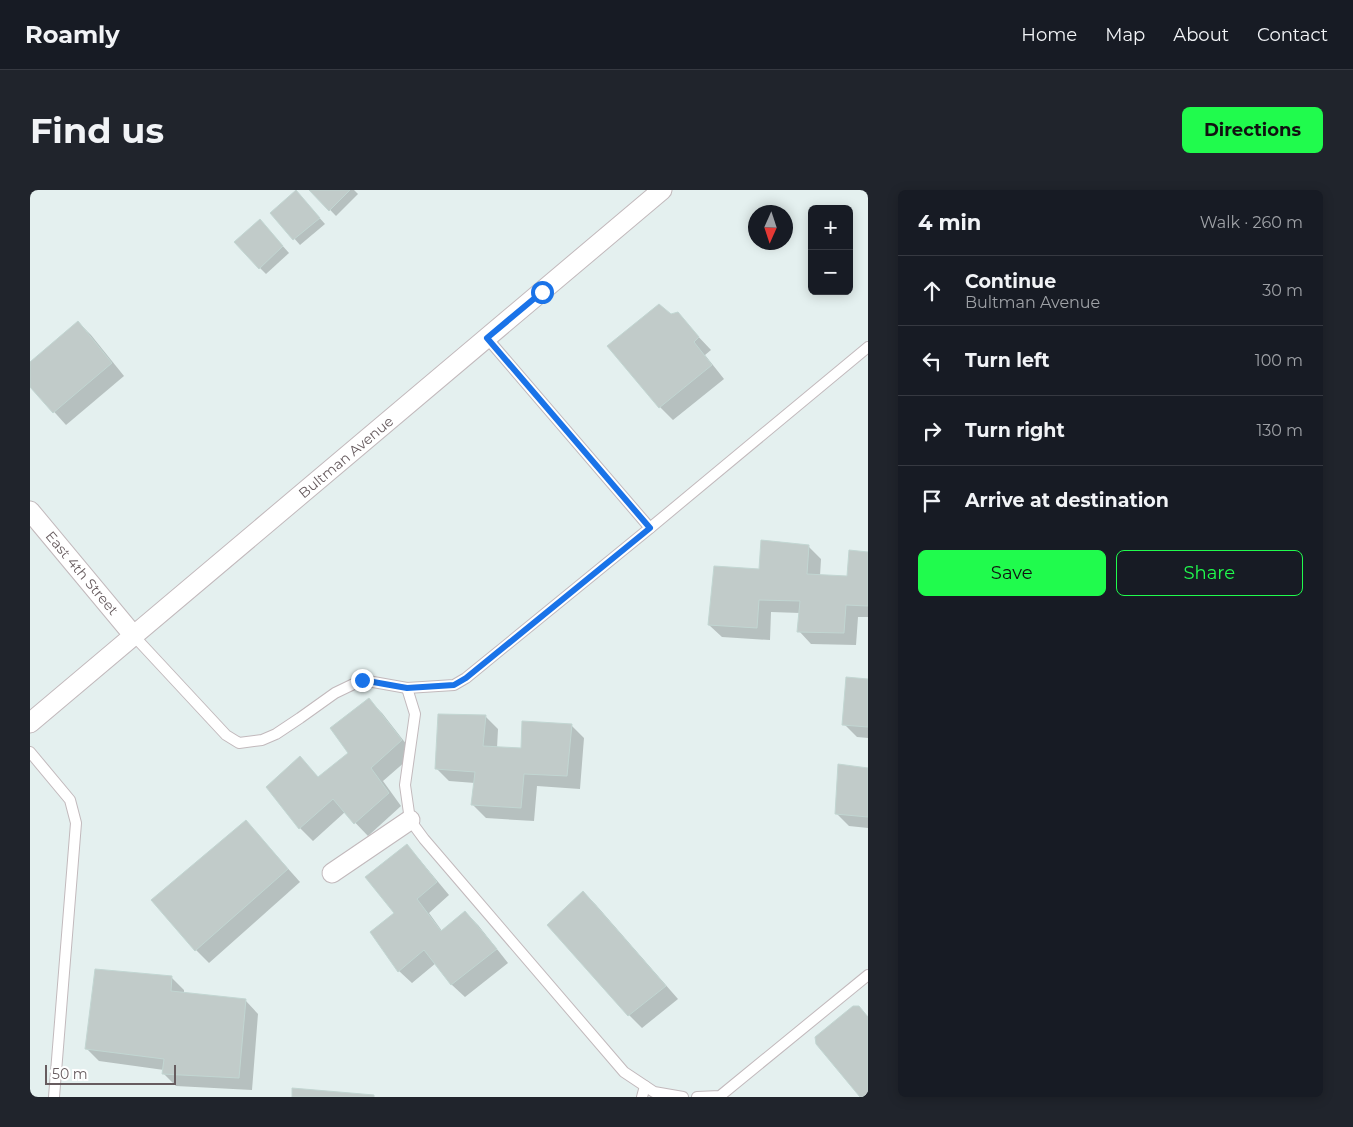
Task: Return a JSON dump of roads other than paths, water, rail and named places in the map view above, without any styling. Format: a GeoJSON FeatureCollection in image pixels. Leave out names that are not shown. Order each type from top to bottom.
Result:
{"type":"FeatureCollection","features":[{"type":"Feature","properties":{"kind":"street","name":"Bultman Avenue"},"geometry":{"type":"LineString","coordinates":[[30,723],[662,190]]}},
{"type":"Feature","properties":{"kind":"street","name":"East 4th Street"},"geometry":{"type":"LineString","coordinates":[[30,511],[134,636]]}},
{"type":"Feature","properties":{"kind":"street"},"geometry":{"type":"LineString","coordinates":[[332,873],[410,820]]}},
{"type":"Feature","properties":{"kind":"lane"},"geometry":{"type":"LineString","coordinates":[[487,338],[650,528]]}},
{"type":"Feature","properties":{"kind":"lane"},"geometry":{"type":"LineString","coordinates":[[134,636],[226,735],[239,743],[262,740],[269,737],[335,693],[362,680],[407,688],[454,685],[466,678],[650,528],[868,347]]}},
{"type":"Feature","properties":{"kind":"lane"},"geometry":{"type":"LineString","coordinates":[[407,688],[415,714],[405,785],[410,820],[424,839],[624,1072],[654,1092],[683,1097]]}},
{"type":"Feature","properties":{"kind":"lane"},"geometry":{"type":"LineString","coordinates":[[30,752],[70,800],[76,823],[54,1097]]}},
{"type":"Feature","properties":{"kind":"lane"},"geometry":{"type":"LineString","coordinates":[[697,1097],[720,1096],[868,975]]}},
{"type":"Feature","properties":{"kind":"lane"},"geometry":{"type":"LineString","coordinates":[[642,1097],[645,1086]]}}]}
